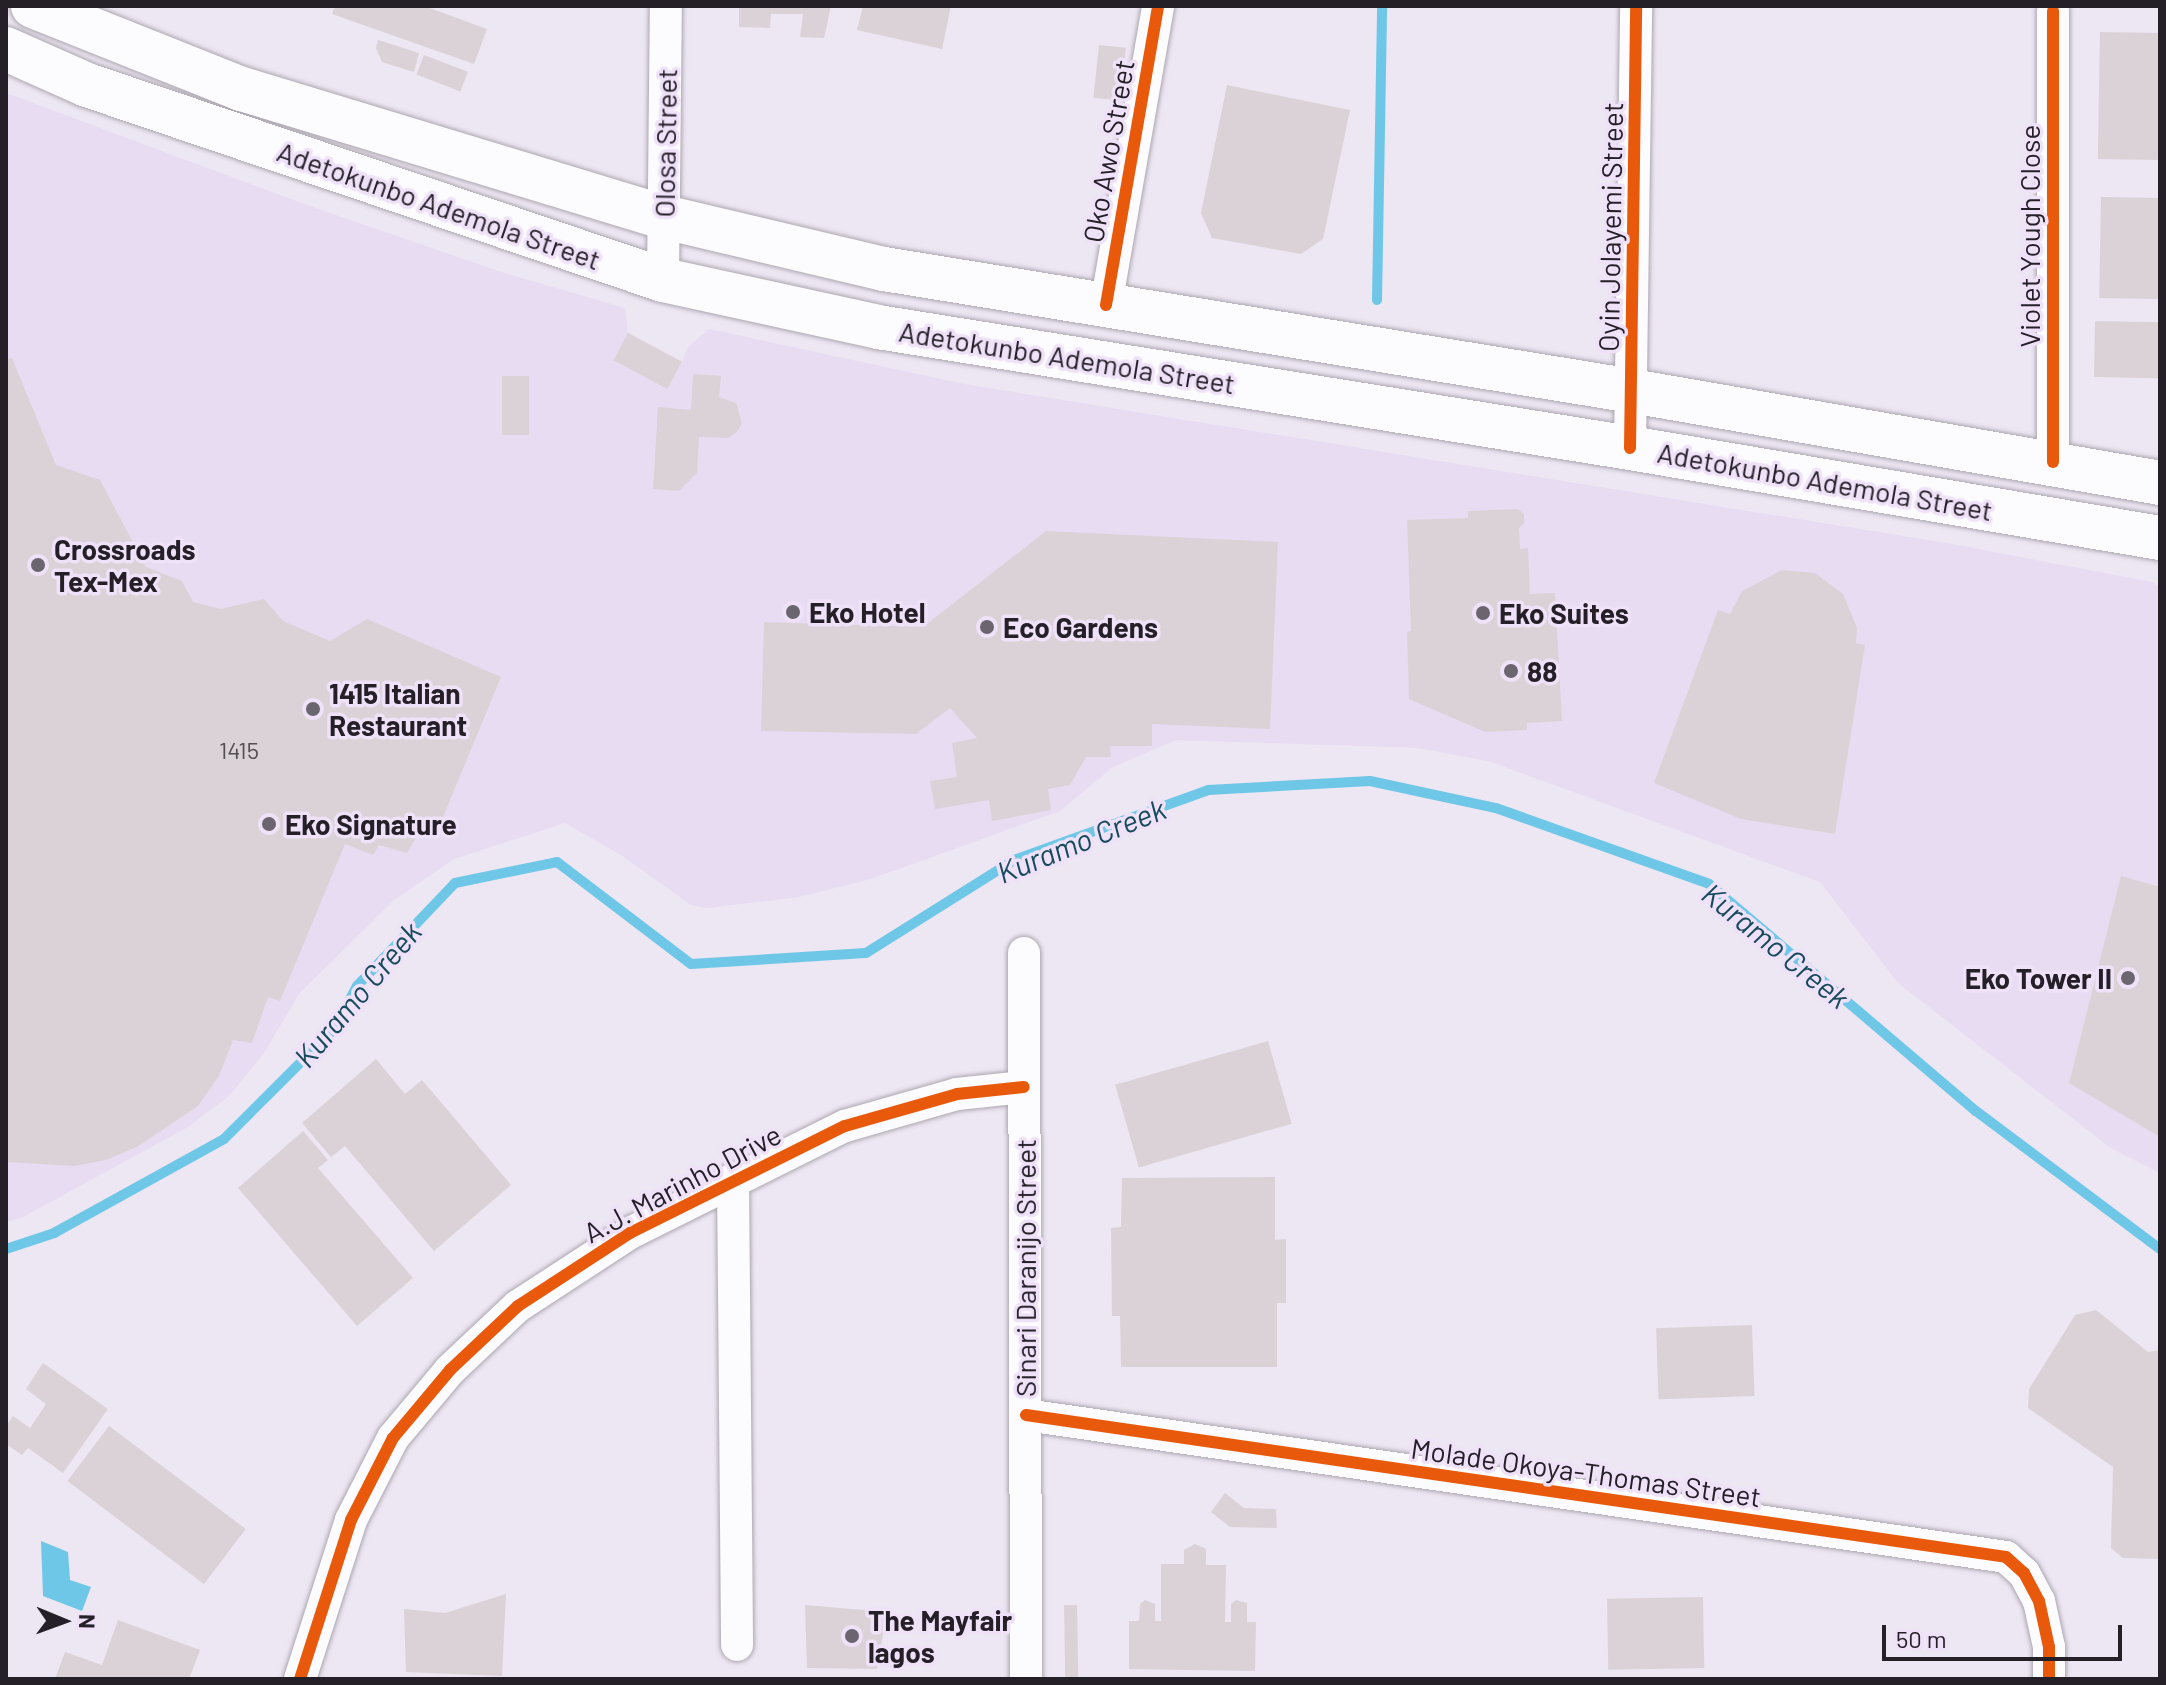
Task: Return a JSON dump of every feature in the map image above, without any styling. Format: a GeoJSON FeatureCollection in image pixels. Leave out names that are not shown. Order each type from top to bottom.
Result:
{"type":"FeatureCollection","features":[{"type":"Feature","properties":{"kind":"main road","name":"Adetokunbo Ademola Street"},"geometry":{"type":"LineString","coordinates":[[33,6],[242,89],[664,217],[884,269],[1632,391],[2160,483]]}},
{"type":"Feature","properties":{"kind":"main road","name":"Adetokunbo Ademola Street"},"geometry":{"type":"LineString","coordinates":[[6,49],[87,85],[663,280],[878,327],[1630,448],[2160,538]]}},
{"type":"Feature","properties":{"kind":"street","name":"Olosa Street"},"geometry":{"type":"LineString","coordinates":[[663,280],[666,6]]}},
{"type":"Feature","properties":{"kind":"street","name":"Oko Awo Street"},"geometry":{"type":"LineString","coordinates":[[1106,305],[1158,6]]}},
{"type":"Feature","properties":{"kind":"street","name":"Oyin Jolayemi Street"},"geometry":{"type":"LineString","coordinates":[[1630,448],[1636,6]]}},
{"type":"Feature","properties":{"kind":"street","name":"Violet Yough Close"},"geometry":{"type":"LineString","coordinates":[[2053,11],[2053,462]]}},
{"type":"Feature","properties":{"kind":"street","name":"Sinari Daranijo Street"},"geometry":{"type":"LineString","coordinates":[[1024,953],[1026,1679]]}},
{"type":"Feature","properties":{"kind":"street","name":"A.J. Marinho Drive"},"geometry":{"type":"LineString","coordinates":[[300,1679],[351,1520],[393,1438],[450,1370],[518,1306],[630,1233],[733,1179],[845,1126],[957,1094],[1024,1087]]}},
{"type":"Feature","properties":{"kind":"street"},"geometry":{"type":"LineString","coordinates":[[733,1179],[737,1645]]}},
{"type":"Feature","properties":{"kind":"street","name":"Molade Okoya-Thomas Street"},"geometry":{"type":"LineString","coordinates":[[1026,1415],[2006,1557],[2024,1573],[2039,1601],[2049,1647],[2049,1679]]}},
{"type":"Feature","properties":{"kind":"shaded area","name":"Eko Hotel"},"geometry":{"type":"Polygon","coordinates":[[[6,93],[307,205],[501,272],[625,308],[628,333],[682,362],[688,347],[709,329],[964,384],[1952,544],[2152,582],[2160,587],[2160,1173],[2112,1149],[1898,983],[1820,882],[1488,761],[1418,748],[1176,740],[1113,767],[1060,811],[871,879],[799,897],[707,908],[691,905],[624,857],[565,823],[454,859],[394,900],[299,994],[264,1053],[229,1096],[188,1127],[23,1217],[6,1222],[6,93]]]}},
{"type":"Feature","properties":{"kind":"water"},"geometry":{"type":"Polygon","coordinates":[[[41,1541],[68,1552],[70,1580],[91,1587],[82,1611],[43,1596],[41,1541]]]}},
{"type":"Feature","properties":{"kind":"building"},"geometry":{"type":"Polygon","coordinates":[[[335,6],[424,6],[487,29],[474,64],[332,14],[335,6]]]}},
{"type":"Feature","properties":{"kind":"building"},"geometry":{"type":"Polygon","coordinates":[[[739,6],[831,6],[824,38],[800,37],[803,14],[771,14],[770,28],[739,27],[739,6]]]}},
{"type":"Feature","properties":{"kind":"building"},"geometry":{"type":"Polygon","coordinates":[[[863,6],[951,6],[942,49],[857,30],[863,6]]]}},
{"type":"Feature","properties":{"kind":"building"},"geometry":{"type":"Polygon","coordinates":[[[2100,32],[2160,33],[2158,160],[2098,159],[2100,32]]]}},
{"type":"Feature","properties":{"kind":"building"},"geometry":{"type":"Polygon","coordinates":[[[378,40],[419,53],[414,72],[382,62],[376,48],[378,40]]]}},
{"type":"Feature","properties":{"kind":"building"},"geometry":{"type":"Polygon","coordinates":[[[1099,45],[1126,48],[1120,101],[1093,98],[1099,45]]]}},
{"type":"Feature","properties":{"kind":"building"},"geometry":{"type":"Polygon","coordinates":[[[424,55],[468,72],[460,91],[416,75],[424,55]]]}},
{"type":"Feature","properties":{"kind":"building"},"geometry":{"type":"Polygon","coordinates":[[[1227,85],[1350,110],[1323,239],[1301,254],[1212,238],[1201,213],[1227,85]]]}},
{"type":"Feature","properties":{"kind":"building"},"geometry":{"type":"Polygon","coordinates":[[[2101,197],[2160,198],[2158,299],[2099,298],[2101,197]]]}},
{"type":"Feature","properties":{"kind":"building"},"geometry":{"type":"Polygon","coordinates":[[[2095,321],[2160,322],[2159,378],[2094,377],[2095,321]]]}},
{"type":"Feature","properties":{"kind":"building"},"geometry":{"type":"Polygon","coordinates":[[[628,333],[682,362],[667,389],[613,360],[628,333]]]}},
{"type":"Feature","properties":{"kind":"building"},"geometry":{"type":"Polygon","coordinates":[[[12,358],[56,465],[100,480],[146,567],[182,581],[193,602],[221,609],[264,599],[283,621],[330,641],[367,619],[501,677],[441,822],[423,826],[407,853],[379,845],[373,855],[345,844],[280,1001],[268,997],[252,1043],[233,1040],[219,1076],[198,1106],[137,1147],[106,1160],[74,1166],[6,1162],[6,359],[12,358]]]}},
{"type":"Feature","properties":{"kind":"building"},"geometry":{"type":"Polygon","coordinates":[[[693,374],[721,376],[719,397],[736,403],[742,423],[737,432],[728,438],[699,437],[697,473],[679,491],[653,489],[658,407],[691,410],[693,374]]]}},
{"type":"Feature","properties":{"kind":"building"},"geometry":{"type":"Polygon","coordinates":[[[502,376],[529,376],[529,435],[502,435],[502,376]]]}},
{"type":"Feature","properties":{"kind":"building","name":"Eko Suites"},"geometry":{"type":"Polygon","coordinates":[[[1518,509],[1524,514],[1524,523],[1519,528],[1520,549],[1528,548],[1530,594],[1555,593],[1562,721],[1527,723],[1527,730],[1485,732],[1409,699],[1407,632],[1411,631],[1407,520],[1468,518],[1468,511],[1518,509]]]}},
{"type":"Feature","properties":{"kind":"building"},"geometry":{"type":"Polygon","coordinates":[[[1046,531],[1278,542],[1270,729],[1152,724],[1152,746],[1110,746],[1111,757],[1086,757],[1070,785],[1048,789],[1051,810],[992,821],[989,800],[935,809],[930,781],[957,777],[952,743],[977,738],[950,708],[916,734],[761,731],[764,622],[923,627],[1046,531]]]}},
{"type":"Feature","properties":{"kind":"building"},"geometry":{"type":"Polygon","coordinates":[[[1782,570],[1815,573],[1843,594],[1857,628],[1856,643],[1865,645],[1835,834],[1741,819],[1654,783],[1718,610],[1730,614],[1742,591],[1782,570]]]}},
{"type":"Feature","properties":{"kind":"building","name":"Eko Tower II"},"geometry":{"type":"Polygon","coordinates":[[[2121,876],[2160,887],[2160,1137],[2069,1083],[2121,876]]]}},
{"type":"Feature","properties":{"kind":"building"},"geometry":{"type":"Polygon","coordinates":[[[1268,1041],[1292,1124],[1139,1167],[1115,1085],[1268,1041]]]}},
{"type":"Feature","properties":{"kind":"building"},"geometry":{"type":"Polygon","coordinates":[[[376,1059],[405,1094],[422,1080],[511,1185],[434,1251],[345,1146],[331,1157],[302,1123],[376,1059]]]}},
{"type":"Feature","properties":{"kind":"building"},"geometry":{"type":"Polygon","coordinates":[[[303,1131],[328,1160],[318,1168],[413,1278],[357,1326],[238,1188],[303,1131]]]}},
{"type":"Feature","properties":{"kind":"building"},"geometry":{"type":"Polygon","coordinates":[[[1275,1177],[1275,1240],[1286,1239],[1286,1303],[1277,1303],[1277,1367],[1121,1367],[1120,1316],[1112,1316],[1111,1228],[1121,1227],[1122,1178],[1275,1177]]]}},
{"type":"Feature","properties":{"kind":"building"},"geometry":{"type":"Polygon","coordinates":[[[2096,1310],[2148,1352],[2160,1350],[2160,1559],[2123,1558],[2111,1548],[2113,1467],[2028,1408],[2029,1389],[2075,1315],[2096,1310]]]}},
{"type":"Feature","properties":{"kind":"building"},"geometry":{"type":"Polygon","coordinates":[[[1752,1325],[1754,1396],[1659,1399],[1656,1328],[1752,1325]]]}},
{"type":"Feature","properties":{"kind":"building"},"geometry":{"type":"Polygon","coordinates":[[[43,1363],[108,1409],[63,1473],[28,1448],[22,1455],[6,1444],[6,1426],[13,1416],[30,1428],[46,1404],[26,1389],[43,1363]]]}},
{"type":"Feature","properties":{"kind":"building"},"geometry":{"type":"Polygon","coordinates":[[[109,1426],[246,1529],[204,1584],[67,1481],[109,1426]]]}},
{"type":"Feature","properties":{"kind":"building"},"geometry":{"type":"Polygon","coordinates":[[[1225,1493],[1244,1508],[1276,1509],[1277,1528],[1230,1527],[1211,1512],[1225,1493]]]}},
{"type":"Feature","properties":{"kind":"building"},"geometry":{"type":"Polygon","coordinates":[[[1195,1544],[1206,1549],[1206,1565],[1226,1565],[1225,1622],[1231,1622],[1231,1604],[1236,1600],[1247,1603],[1247,1622],[1256,1622],[1255,1671],[1129,1669],[1129,1621],[1139,1621],[1140,1604],[1145,1600],[1155,1604],[1155,1621],[1161,1621],[1161,1564],[1184,1564],[1184,1550],[1195,1544]]]}},
{"type":"Feature","properties":{"kind":"building"},"geometry":{"type":"Polygon","coordinates":[[[506,1594],[502,1676],[406,1672],[404,1609],[445,1613],[506,1594]]]}},
{"type":"Feature","properties":{"kind":"building"},"geometry":{"type":"Polygon","coordinates":[[[1703,1597],[1704,1668],[1608,1670],[1607,1599],[1703,1597]]]}},
{"type":"Feature","properties":{"kind":"building"},"geometry":{"type":"Polygon","coordinates":[[[805,1605],[887,1612],[877,1669],[807,1668],[805,1605]]]}},
{"type":"Feature","properties":{"kind":"building"},"geometry":{"type":"Polygon","coordinates":[[[1064,1605],[1077,1605],[1078,1679],[1065,1679],[1064,1605]]]}},
{"type":"Feature","properties":{"kind":"building"},"geometry":{"type":"Polygon","coordinates":[[[118,1620],[200,1650],[189,1679],[55,1679],[65,1652],[102,1665],[118,1620]]]}},
{"type":"Feature","properties":{"kind":"waterway"},"geometry":{"type":"LineString","coordinates":[[1377,300],[1382,6]]}},
{"type":"Feature","properties":{"kind":"waterway","name":"Kuramo Creek"},"geometry":{"type":"LineString","coordinates":[[6,1249],[54,1233],[224,1139],[335,1028],[357,986],[455,883],[557,862],[691,964],[866,953],[1014,860],[1208,790],[1370,781],[1496,808],[1709,884],[1976,1111],[2160,1249]]}},
{"type":"Feature","properties":{"kind":"cycle path"},"geometry":{"type":"LineString","coordinates":[[1106,305],[1158,6]]}},
{"type":"Feature","properties":{"kind":"cycle path"},"geometry":{"type":"LineString","coordinates":[[1630,448],[1636,6]]}},
{"type":"Feature","properties":{"kind":"cycle path"},"geometry":{"type":"LineString","coordinates":[[2053,11],[2053,462]]}},
{"type":"Feature","properties":{"kind":"cycle path"},"geometry":{"type":"LineString","coordinates":[[300,1679],[351,1520],[393,1438],[450,1370],[518,1306],[630,1233],[845,1126],[957,1094],[1024,1087]]}},
{"type":"Feature","properties":{"kind":"cycle path"},"geometry":{"type":"LineString","coordinates":[[1026,1415],[2006,1557],[2024,1573],[2039,1601],[2049,1647],[2049,1679]]}},
{"type":"Feature","properties":{"kind":"place","name":"Crossroads Tex-Mex"},"geometry":{"type":"Point","coordinates":[38,565]}},
{"type":"Feature","properties":{"kind":"place","name":"Eko Hotel"},"geometry":{"type":"Point","coordinates":[793,612]}},
{"type":"Feature","properties":{"kind":"place","name":"Eko Suites"},"geometry":{"type":"Point","coordinates":[1483,613]}},
{"type":"Feature","properties":{"kind":"place","name":"Eco Gardens"},"geometry":{"type":"Point","coordinates":[987,627]}},
{"type":"Feature","properties":{"kind":"place","name":"88"},"geometry":{"type":"Point","coordinates":[1511,671]}},
{"type":"Feature","properties":{"kind":"place","name":"1415 Italian Restaurant"},"geometry":{"type":"Point","coordinates":[313,709]}},
{"type":"Feature","properties":{"kind":"place","name":"Eko Signature"},"geometry":{"type":"Point","coordinates":[269,824]}},
{"type":"Feature","properties":{"kind":"place","name":"Eko Tower II"},"geometry":{"type":"Point","coordinates":[2128,978]}},
{"type":"Feature","properties":{"kind":"place","name":"The Mayfair lagos"},"geometry":{"type":"Point","coordinates":[852,1636]}}]}
